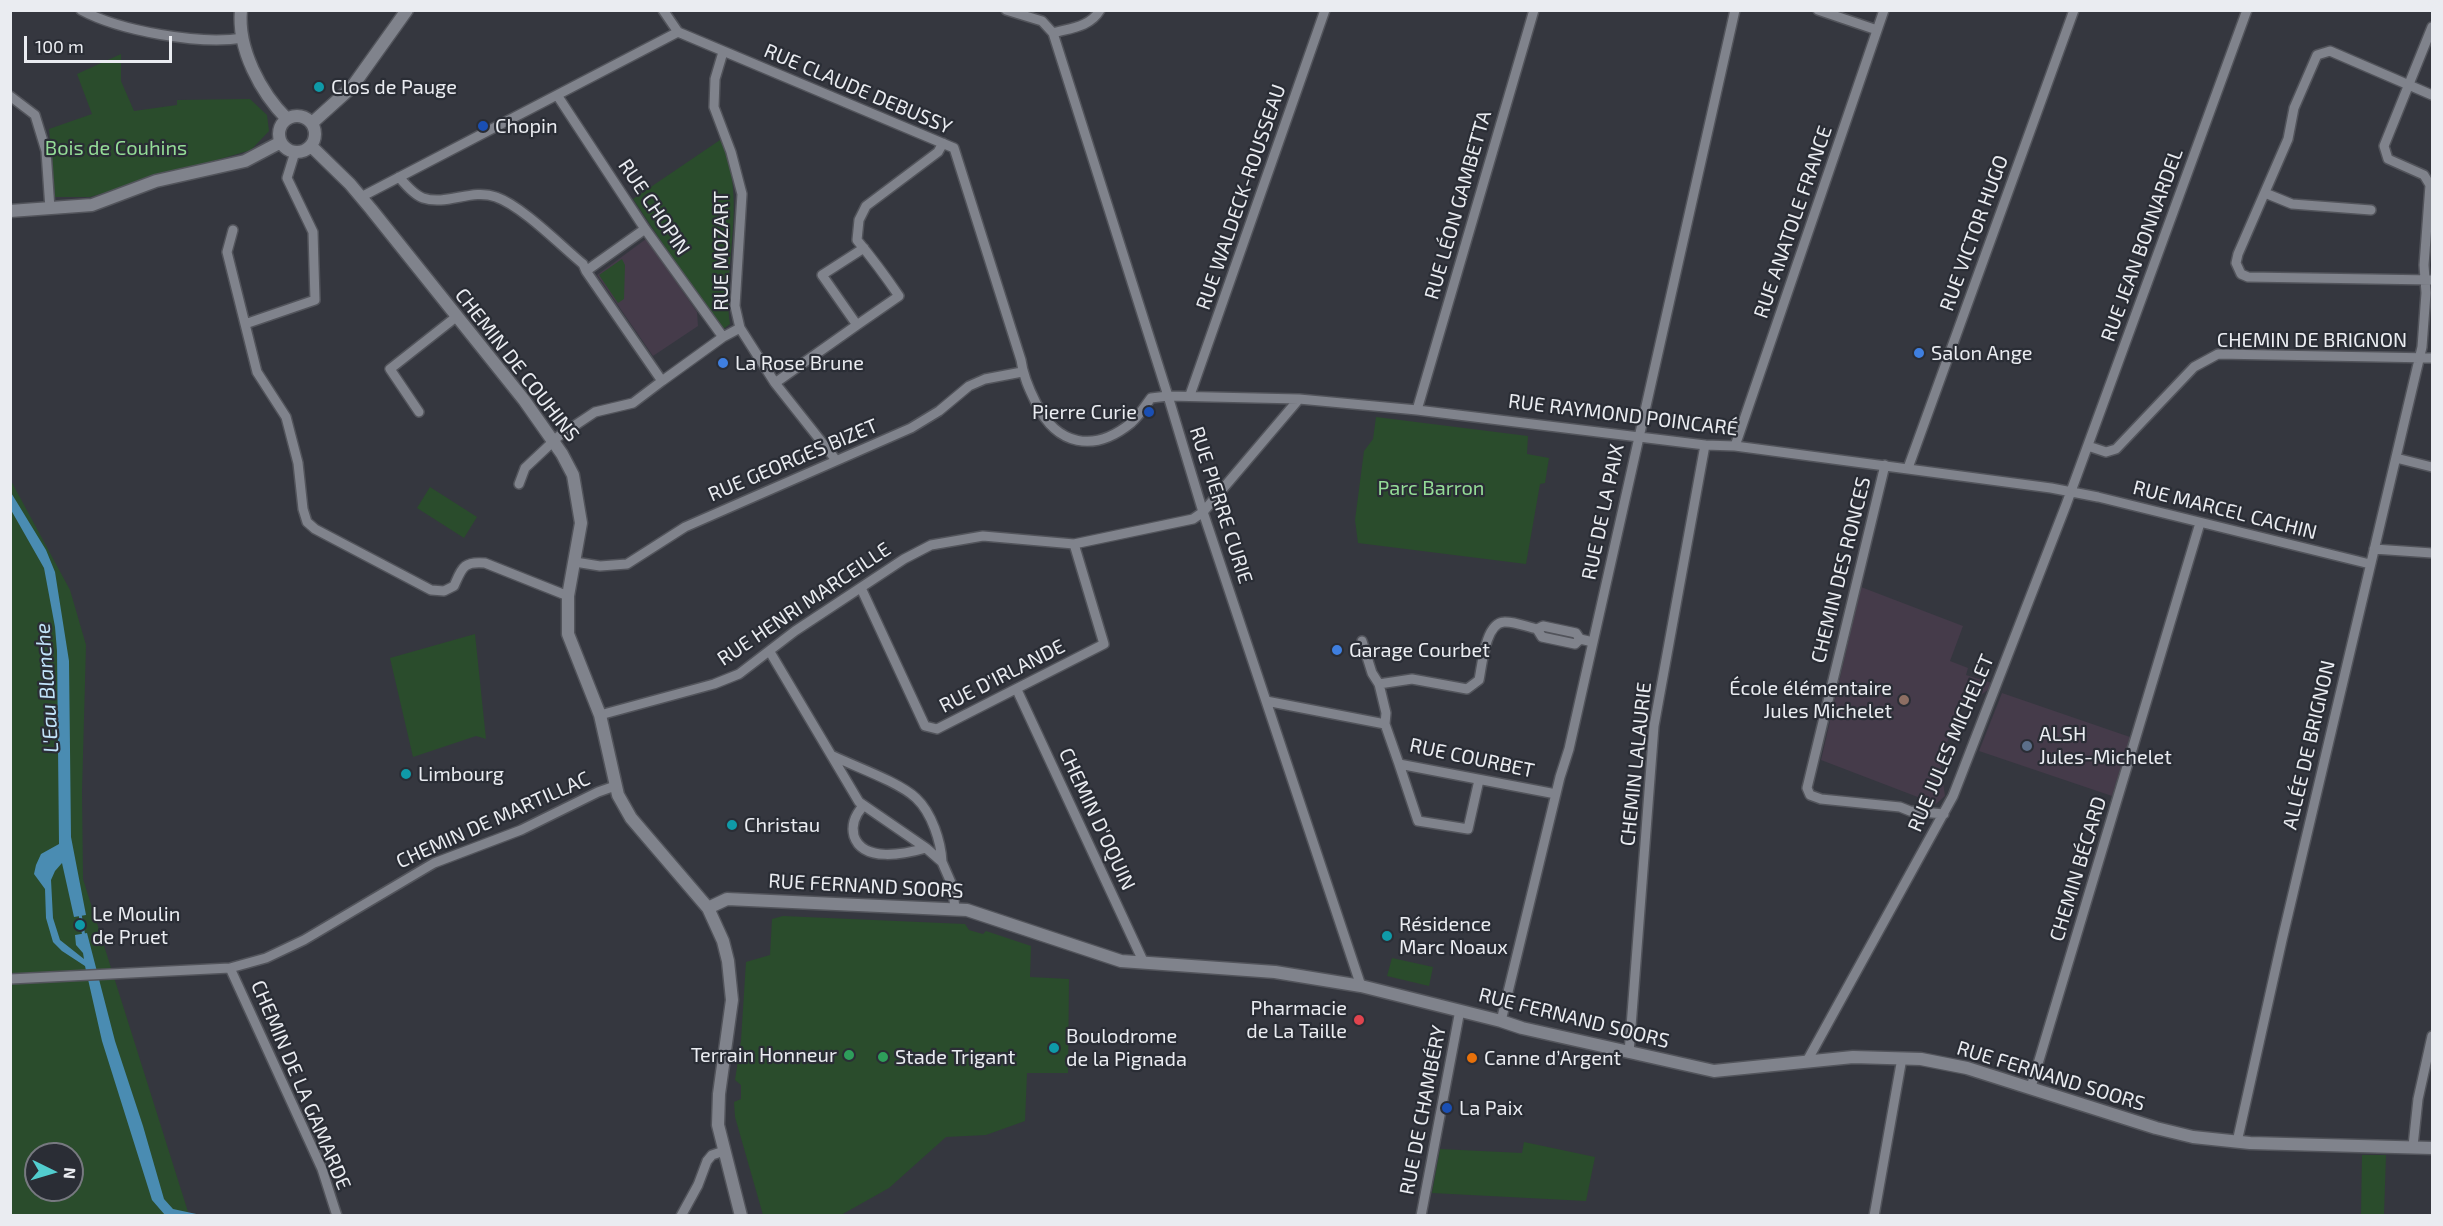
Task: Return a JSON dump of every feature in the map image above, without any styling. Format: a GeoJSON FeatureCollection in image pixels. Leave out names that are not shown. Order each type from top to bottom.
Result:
{"type":"FeatureCollection","features":[{"type":"Feature","properties":{"kind":"street"},"geometry":{"type":"LineString","coordinates":[[81,10],[127,28],[149,32],[228,40],[243,38]]}},
{"type":"Feature","properties":{"kind":"street"},"geometry":{"type":"LineString","coordinates":[[241,10],[243,38],[261,88],[287,119]]}},
{"type":"Feature","properties":{"kind":"street"},"geometry":{"type":"LineString","coordinates":[[312,123],[352,87],[407,10]]}},
{"type":"Feature","properties":{"kind":"street"},"geometry":{"type":"LineString","coordinates":[[361,197],[678,32],[663,10]]}},
{"type":"Feature","properties":{"kind":"street","name":"RUE PIERRE CURIE"},"geometry":{"type":"LineString","coordinates":[[1006,10],[1042,21],[1053,33],[1203,512],[1361,986]]}},
{"type":"Feature","properties":{"kind":"street"},"geometry":{"type":"LineString","coordinates":[[1053,33],[1084,25],[1094,20],[1100,10]]}},
{"type":"Feature","properties":{"kind":"street","name":"RUE WALDECK-ROUSSEAU"},"geometry":{"type":"LineString","coordinates":[[1190,395],[1325,10]]}},
{"type":"Feature","properties":{"kind":"street","name":"RUE LÉON GAMBETTA"},"geometry":{"type":"LineString","coordinates":[[1418,410],[1534,10]]}},
{"type":"Feature","properties":{"kind":"street","name":"RUE DE LA PAIX"},"geometry":{"type":"LineString","coordinates":[[1501,1021],[1569,749],[1735,10]]}},
{"type":"Feature","properties":{"kind":"street"},"geometry":{"type":"LineString","coordinates":[[1818,10],[1878,30]]}},
{"type":"Feature","properties":{"kind":"street","name":"RUE ANATOLE FRANCE"},"geometry":{"type":"LineString","coordinates":[[1735,446],[1884,10]]}},
{"type":"Feature","properties":{"kind":"street","name":"RUE VICTOR HUGO"},"geometry":{"type":"LineString","coordinates":[[1908,468],[2074,10]]}},
{"type":"Feature","properties":{"kind":"street","name":"RUE JEAN BONNARDEL"},"geometry":{"type":"LineString","coordinates":[[2071,492],[2247,10]]}},
{"type":"Feature","properties":{"kind":"street"},"geometry":{"type":"LineString","coordinates":[[2409,85],[2433,27]]}},
{"type":"Feature","properties":{"kind":"street","name":"RUE CLAUDE DEBUSSY"},"geometry":{"type":"LineString","coordinates":[[678,32],[954,148],[1021,360],[1022,372],[1041,413],[1065,438],[1099,441],[1117,433],[1133,421],[1151,398],[1168,396]]}},
{"type":"Feature","properties":{"kind":"street"},"geometry":{"type":"LineString","coordinates":[[2429,279],[2243,276],[2237,268],[2236,259],[2288,139],[2294,108],[2317,55],[2330,51],[2433,96]]}},
{"type":"Feature","properties":{"kind":"street","name":"RUE MOZART"},"geometry":{"type":"LineString","coordinates":[[723,52],[714,79],[714,107],[731,152],[742,194],[735,306],[740,328],[776,383],[836,460]]}},
{"type":"Feature","properties":{"kind":"street","name":"ALLÉE DE BRIGNON"},"geometry":{"type":"LineString","coordinates":[[2237,1142],[2282,940],[2420,357],[2429,279],[2429,181],[2424,175],[2392,161],[2384,150],[2385,142],[2409,85]]}},
{"type":"Feature","properties":{"kind":"street","name":"RUE CHOPIN"},"geometry":{"type":"LineString","coordinates":[[557,95],[645,229],[723,338]]}},
{"type":"Feature","properties":{"kind":"street"},"geometry":{"type":"LineString","coordinates":[[10,96],[35,115],[46,151],[50,209]]}},
{"type":"Feature","properties":{"kind":"street"},"geometry":{"type":"LineString","coordinates":[[301,116],[312,123],[315,135],[311,146],[301,152],[285,147],[280,131],[287,119],[301,116]]}},
{"type":"Feature","properties":{"kind":"street"},"geometry":{"type":"LineString","coordinates":[[10,211],[92,205],[156,181],[245,161],[282,142]]}},
{"type":"Feature","properties":{"kind":"street"},"geometry":{"type":"LineString","coordinates":[[776,383],[899,296],[856,240],[859,220],[866,206],[938,152],[943,143]]}},
{"type":"Feature","properties":{"kind":"street","name":"CHEMIN DE COUHINS"},"geometry":{"type":"LineString","coordinates":[[311,146],[361,197],[524,400],[570,468],[577,492],[580,524],[568,596],[567,617],[570,640],[600,714],[615,786],[621,803],[631,818],[708,908],[723,941],[731,980],[732,1000],[718,1119],[741,1215]]}},
{"type":"Feature","properties":{"kind":"street"},"geometry":{"type":"LineString","coordinates":[[245,324],[315,300],[313,232],[287,178],[295,152]]}},
{"type":"Feature","properties":{"kind":"street"},"geometry":{"type":"LineString","coordinates":[[399,177],[422,198],[436,200],[476,193],[495,196],[511,204],[583,264],[662,381]]}},
{"type":"Feature","properties":{"kind":"street"},"geometry":{"type":"LineString","coordinates":[[2265,193],[2292,204],[2371,210]]}},
{"type":"Feature","properties":{"kind":"street"},"geometry":{"type":"LineString","coordinates":[[586,271],[645,229]]}},
{"type":"Feature","properties":{"kind":"street"},"geometry":{"type":"LineString","coordinates":[[233,230],[227,252],[257,372],[286,417],[298,463],[303,509],[307,522],[315,529],[431,590],[444,591],[454,586],[463,567],[472,562],[485,563],[568,596]]}},
{"type":"Feature","properties":{"kind":"street"},"geometry":{"type":"LineString","coordinates":[[857,325],[822,275],[864,248]]}},
{"type":"Feature","properties":{"kind":"street"},"geometry":{"type":"LineString","coordinates":[[420,412],[390,369],[456,317]]}},
{"type":"Feature","properties":{"kind":"street"},"geometry":{"type":"LineString","coordinates":[[519,484],[525,468],[559,436],[595,412],[633,403],[740,328]]}},
{"type":"Feature","properties":{"kind":"street","name":"CHEMIN DE BRIGNON"},"geometry":{"type":"LineString","coordinates":[[2088,446],[2106,452],[2116,449],[2194,367],[2218,354],[2433,358]]}},
{"type":"Feature","properties":{"kind":"street","name":"RUE GEORGES BIZET"},"geometry":{"type":"LineString","coordinates":[[575,562],[600,566],[627,564],[685,527],[911,428],[939,411],[977,382],[1022,372]]}},
{"type":"Feature","properties":{"kind":"street","name":"RUE RAYMOND POINCARÉ"},"geometry":{"type":"LineString","coordinates":[[1168,396],[1299,399],[1418,410],[1705,445],[1735,446],[2071,492]]}},
{"type":"Feature","properties":{"kind":"street"},"geometry":{"type":"LineString","coordinates":[[1203,512],[1299,399]]}},
{"type":"Feature","properties":{"kind":"street","name":"CHEMIN LALAURIE"},"geometry":{"type":"LineString","coordinates":[[1629,1053],[1654,726],[1705,445]]}},
{"type":"Feature","properties":{"kind":"street"},"geometry":{"type":"LineString","coordinates":[[2396,458],[2433,466]]}},
{"type":"Feature","properties":{"kind":"street","name":"CHEMIN DES RONCES"},"geometry":{"type":"LineString","coordinates":[[1885,465],[1807,788],[1810,795],[1821,800],[1900,807],[1910,811],[1944,814]]}},
{"type":"Feature","properties":{"kind":"street","name":"RUE MARCEL CACHIN"},"geometry":{"type":"LineString","coordinates":[[2071,492],[2370,564]]}},
{"type":"Feature","properties":{"kind":"street","name":"RUE JULES MICHELET"},"geometry":{"type":"LineString","coordinates":[[1807,1060],[1944,814],[2071,492]]}},
{"type":"Feature","properties":{"kind":"street","name":"RUE HENRI MARCEILLE"},"geometry":{"type":"LineString","coordinates":[[600,714],[739,674],[795,631],[904,559],[931,545],[983,537],[1074,544],[1193,519],[1203,512]]}},
{"type":"Feature","properties":{"kind":"street","name":"CHEMIN BÉCARD"},"geometry":{"type":"LineString","coordinates":[[2031,1087],[2200,523]]}},
{"type":"Feature","properties":{"kind":"street","name":"RUE D'IRLANDE"},"geometry":{"type":"LineString","coordinates":[[861,588],[925,726],[937,729],[1104,644],[1074,544]]}},
{"type":"Feature","properties":{"kind":"street"},"geometry":{"type":"LineString","coordinates":[[2374,549],[2433,554]]}},
{"type":"Feature","properties":{"kind":"street"},"geometry":{"type":"LineString","coordinates":[[1379,684],[1412,679],[1467,689],[1479,680],[1488,637],[1494,626],[1503,622],[1537,629],[1542,637],[1575,644],[1581,639],[1593,642]]}},
{"type":"Feature","properties":{"kind":"street"},"geometry":{"type":"LineString","coordinates":[[1362,641],[1372,672],[1379,684],[1386,713],[1385,724]]}},
{"type":"Feature","properties":{"kind":"street"},"geometry":{"type":"LineString","coordinates":[[770,652],[862,806],[926,848],[942,862]]}},
{"type":"Feature","properties":{"kind":"street","name":"CHEMIN D'OQUIN"},"geometry":{"type":"LineString","coordinates":[[1017,690],[1144,963]]}},
{"type":"Feature","properties":{"kind":"street","name":"RUE COURBET"},"geometry":{"type":"LineString","coordinates":[[1266,701],[1385,724],[1399,764],[1556,794]]}},
{"type":"Feature","properties":{"kind":"street"},"geometry":{"type":"LineString","coordinates":[[833,756],[899,787],[916,798],[935,831],[942,862],[952,885],[955,908]]}},
{"type":"Feature","properties":{"kind":"street"},"geometry":{"type":"LineString","coordinates":[[1399,764],[1418,821],[1468,829],[1479,780]]}},
{"type":"Feature","properties":{"kind":"street","name":"CHEMIN DE MARTILLAC"},"geometry":{"type":"LineString","coordinates":[[10,980],[230,968],[266,958],[295,945],[434,863],[521,830],[615,786]]}},
{"type":"Feature","properties":{"kind":"street"},"geometry":{"type":"LineString","coordinates":[[862,806],[853,829],[856,840],[863,848],[877,854],[926,848]]}},
{"type":"Feature","properties":{"kind":"street","name":"RUE FERNAND SOORS"},"geometry":{"type":"LineString","coordinates":[[708,908],[720,900],[727,899],[955,908],[988,915],[1114,959],[1262,970],[1361,986],[1522,1028],[1714,1071],[1807,1060],[1853,1057],[1902,1058],[1958,1066],[2178,1134],[2237,1142],[2413,1146],[2433,1149]]}},
{"type":"Feature","properties":{"kind":"street","name":"CHEMIN DE LA GAMARDE"},"geometry":{"type":"LineString","coordinates":[[230,968],[321,1169],[337,1215]]}},
{"type":"Feature","properties":{"kind":"street","name":"RUE DE CHAMBÉRY"},"geometry":{"type":"LineString","coordinates":[[1421,1215],[1460,1010]]}},
{"type":"Feature","properties":{"kind":"street"},"geometry":{"type":"LineString","coordinates":[[2413,1146],[2418,1099],[2433,1036]]}},
{"type":"Feature","properties":{"kind":"street"},"geometry":{"type":"LineString","coordinates":[[1874,1215],[1902,1058]]}},
{"type":"Feature","properties":{"kind":"street"},"geometry":{"type":"LineString","coordinates":[[681,1215],[698,1185],[706,1161],[712,1155],[724,1151]]}},
{"type":"Feature","properties":{"kind":"shaded area"},"geometry":{"type":"Polygon","coordinates":[[[646,239],[697,312],[698,326],[653,356],[597,275],[646,239]]]}},
{"type":"Feature","properties":{"kind":"shaded area","name":"École élémentaire Jules Michelet"},"geometry":{"type":"Polygon","coordinates":[[[1861,587],[1963,626],[1950,661],[1968,668],[1966,675],[1992,683],[1988,690],[1959,710],[1940,761],[1945,796],[1936,804],[1821,760],[1861,587]]]}},
{"type":"Feature","properties":{"kind":"shaded area"},"geometry":{"type":"Polygon","coordinates":[[[2002,693],[2130,737],[2112,796],[1979,751],[2002,693]]]}},
{"type":"Feature","properties":{"kind":"green space","name":"Bois de Couhins"},"geometry":{"type":"Polygon","coordinates":[[[121,54],[121,81],[134,111],[177,105],[177,100],[250,99],[267,115],[269,131],[251,150],[90,197],[55,197],[49,129],[92,114],[77,74],[121,54]]]}},
{"type":"Feature","properties":{"kind":"green space"},"geometry":{"type":"Polygon","coordinates":[[[720,140],[733,184],[734,207],[728,301],[730,324],[721,331],[633,199],[720,140]]]}},
{"type":"Feature","properties":{"kind":"green space"},"geometry":{"type":"Polygon","coordinates":[[[622,259],[625,265],[624,299],[618,303],[599,275],[622,259]]]}},
{"type":"Feature","properties":{"kind":"green space","name":"Parc Barron"},"geometry":{"type":"Polygon","coordinates":[[[1376,417],[1528,436],[1527,454],[1549,458],[1545,483],[1540,484],[1526,564],[1358,543],[1355,520],[1364,451],[1373,439],[1376,417]]]}},
{"type":"Feature","properties":{"kind":"green space"},"geometry":{"type":"Polygon","coordinates":[[[10,479],[70,590],[86,645],[82,791],[83,879],[189,1215],[11,1215],[10,479]]]}},
{"type":"Feature","properties":{"kind":"green space"},"geometry":{"type":"Polygon","coordinates":[[[430,487],[477,517],[464,538],[417,508],[430,487]]]}},
{"type":"Feature","properties":{"kind":"green space"},"geometry":{"type":"Polygon","coordinates":[[[475,634],[486,739],[476,736],[413,757],[390,658],[475,634]]]}},
{"type":"Feature","properties":{"kind":"green space","name":"Stade Trigant"},"geometry":{"type":"Polygon","coordinates":[[[783,916],[965,924],[969,930],[983,934],[986,931],[1031,946],[1030,977],[1069,979],[1068,1073],[1027,1073],[1025,1121],[986,1135],[946,1137],[889,1188],[841,1215],[763,1215],[735,1117],[734,1102],[741,1099],[741,1085],[735,1080],[741,1040],[746,962],[770,955],[772,919],[783,916]]]}},
{"type":"Feature","properties":{"kind":"green space"},"geometry":{"type":"Polygon","coordinates":[[[1392,958],[1433,967],[1429,986],[1387,976],[1392,958]]]}},
{"type":"Feature","properties":{"kind":"green space"},"geometry":{"type":"Polygon","coordinates":[[[1524,1142],[1595,1157],[1586,1201],[1432,1193],[1440,1149],[1522,1153],[1524,1142]]]}},
{"type":"Feature","properties":{"kind":"green space"},"geometry":{"type":"Polygon","coordinates":[[[2362,1155],[2386,1155],[2384,1215],[2361,1215],[2362,1155]]]}},
{"type":"Feature","properties":{"kind":"water"},"geometry":{"type":"Polygon","coordinates":[[[10,491],[46,550],[55,572],[69,661],[71,837],[86,915],[74,917],[62,863],[51,880],[53,918],[60,940],[84,959],[83,953],[76,945],[75,935],[87,933],[115,1041],[164,1199],[173,1209],[201,1215],[165,1215],[152,1200],[102,1041],[85,966],[53,942],[46,918],[45,889],[34,874],[41,854],[59,844],[57,651],[44,568],[11,510],[10,491]]]}},
{"type":"Feature","properties":{"kind":"waterway","name":"L'Eau Blanche"},"geometry":{"type":"LineString","coordinates":[[80,914],[84,937]]}},
{"type":"Feature","properties":{"kind":"place","name":"Clos de Pauge"},"geometry":{"type":"Point","coordinates":[319,87]}},
{"type":"Feature","properties":{"kind":"place","name":"Chopin"},"geometry":{"type":"Point","coordinates":[483,126]}},
{"type":"Feature","properties":{"kind":"place","name":"Salon Ange"},"geometry":{"type":"Point","coordinates":[1919,353]}},
{"type":"Feature","properties":{"kind":"place","name":"La Rose Brune"},"geometry":{"type":"Point","coordinates":[723,363]}},
{"type":"Feature","properties":{"kind":"place","name":"Pierre Curie"},"geometry":{"type":"Point","coordinates":[1149,412]}},
{"type":"Feature","properties":{"kind":"place","name":"Garage Courbet"},"geometry":{"type":"Point","coordinates":[1337,650]}},
{"type":"Feature","properties":{"kind":"place","name":"École élémentaire Jules Michelet"},"geometry":{"type":"Point","coordinates":[1904,700]}},
{"type":"Feature","properties":{"kind":"place","name":"ALSH Jules-Michelet"},"geometry":{"type":"Point","coordinates":[2027,746]}},
{"type":"Feature","properties":{"kind":"place","name":"Limbourg"},"geometry":{"type":"Point","coordinates":[406,774]}},
{"type":"Feature","properties":{"kind":"place","name":"Christau"},"geometry":{"type":"Point","coordinates":[732,825]}},
{"type":"Feature","properties":{"kind":"place","name":"Le Moulin de Pruet"},"geometry":{"type":"Point","coordinates":[80,925]}},
{"type":"Feature","properties":{"kind":"place","name":"Résidence Marc Noaux"},"geometry":{"type":"Point","coordinates":[1387,936]}},
{"type":"Feature","properties":{"kind":"place","name":"Pharmacie de La Taille"},"geometry":{"type":"Point","coordinates":[1359,1020]}},
{"type":"Feature","properties":{"kind":"place","name":"Boulodrome de la Pignada"},"geometry":{"type":"Point","coordinates":[1054,1048]}},
{"type":"Feature","properties":{"kind":"place","name":"Terrain Honneur"},"geometry":{"type":"Point","coordinates":[849,1055]}},
{"type":"Feature","properties":{"kind":"place","name":"Stade Trigant"},"geometry":{"type":"Point","coordinates":[883,1057]}},
{"type":"Feature","properties":{"kind":"place","name":"Canne d’Argent"},"geometry":{"type":"Point","coordinates":[1472,1058]}},
{"type":"Feature","properties":{"kind":"place","name":"La Paix"},"geometry":{"type":"Point","coordinates":[1447,1108]}}]}
